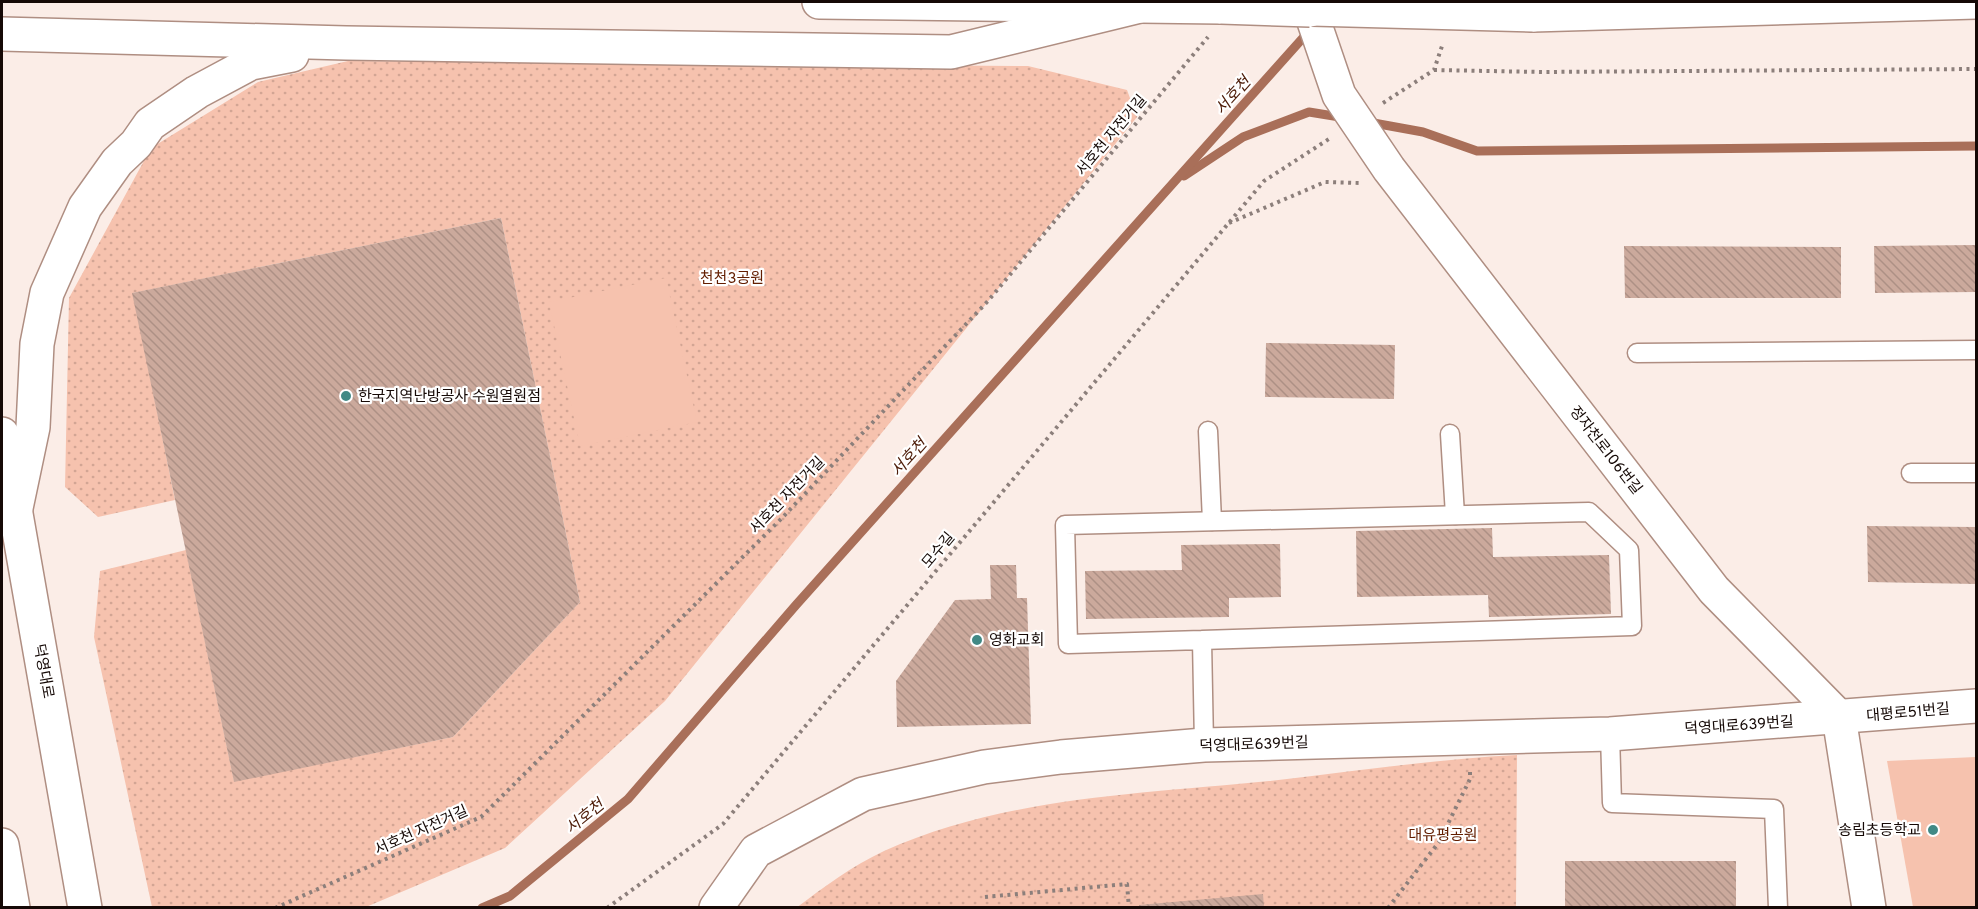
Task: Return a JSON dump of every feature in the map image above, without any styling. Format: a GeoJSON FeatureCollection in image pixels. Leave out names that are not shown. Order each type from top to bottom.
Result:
{"type":"FeatureCollection","features":[{"type":"Feature","properties":{"kind":"street"},"geometry":{"type":"LineString","coordinates":[[819,2],[1133,4],[1215,22],[1311,7],[1533,15],[1977,2]]}},
{"type":"Feature","properties":{"kind":"street"},"geometry":{"type":"LineString","coordinates":[[4,32],[346,44],[951,51],[1133,4]]}},
{"type":"Feature","properties":{"kind":"street","name":"정자천로106번길"},"geometry":{"type":"LineString","coordinates":[[1311,7],[1339,95],[1395,177],[1714,590],[1839,717]]}},
{"type":"Feature","properties":{"kind":"street"},"geometry":{"type":"LineString","coordinates":[[16,507],[33,427],[38,344],[47,293],[85,207],[117,162],[136,144],[150,124],[197,92],[251,63],[346,44]]}},
{"type":"Feature","properties":{"kind":"street","name":"덕영대로"},"geometry":{"type":"LineString","coordinates":[[2,434],[85,905]]}},
{"type":"Feature","properties":{"kind":"street","name":"대평로51번길"},"geometry":{"type":"LineString","coordinates":[[1839,717],[1977,706]]}},
{"type":"Feature","properties":{"kind":"street"},"geometry":{"type":"LineString","coordinates":[[1839,717],[1869,908]]}},
{"type":"Feature","properties":{"kind":"street","name":"덕영대로639번길"},"geometry":{"type":"LineString","coordinates":[[716,908],[756,850],[863,794],[984,767],[1061,757],[1204,745],[1610,734],[1839,717]]}},
{"type":"Feature","properties":{"kind":"street"},"geometry":{"type":"LineString","coordinates":[[2,845],[13,908]]}},
{"type":"Feature","properties":{"kind":"lane"},"geometry":{"type":"LineString","coordinates":[[1637,353],[1977,350]]}},
{"type":"Feature","properties":{"kind":"lane"},"geometry":{"type":"LineString","coordinates":[[1208,431],[1212,521]]}},
{"type":"Feature","properties":{"kind":"lane"},"geometry":{"type":"LineString","coordinates":[[1450,434],[1455,515]]}},
{"type":"Feature","properties":{"kind":"lane"},"geometry":{"type":"LineString","coordinates":[[1911,473],[1977,472]]}},
{"type":"Feature","properties":{"kind":"lane"},"geometry":{"type":"LineString","coordinates":[[1589,512],[1629,550],[1632,627],[1068,644],[1065,525],[1455,515],[1589,512]]}},
{"type":"Feature","properties":{"kind":"lane"},"geometry":{"type":"LineString","coordinates":[[1202,640],[1204,745]]}},
{"type":"Feature","properties":{"kind":"lane"},"geometry":{"type":"LineString","coordinates":[[1610,734],[1612,803],[1774,809],[1778,908]]}},
{"type":"Feature","properties":{"kind":"path","name":"서호천 자전거길"},"geometry":{"type":"LineString","coordinates":[[275,908],[482,817],[781,519],[988,301],[1215,22]]}},
{"type":"Feature","properties":{"kind":"path"},"geometry":{"type":"LineString","coordinates":[[1434,70],[1554,72],[1977,69]]}},
{"type":"Feature","properties":{"kind":"path"},"geometry":{"type":"LineString","coordinates":[[1228,224],[1325,182],[1395,177]]}},
{"type":"Feature","properties":{"kind":"path","name":"모수길"},"geometry":{"type":"LineString","coordinates":[[607,908],[723,824],[1264,181]]}},
{"type":"Feature","properties":{"kind":"path"},"geometry":{"type":"LineString","coordinates":[[1388,908],[1439,842],[1470,779],[1470,736]]}},
{"type":"Feature","properties":{"kind":"path"},"geometry":{"type":"LineString","coordinates":[[986,897],[1126,884],[1129,908]]}},
{"type":"Feature","properties":{"kind":"green space","name":"천천3공원"},"geometry":{"type":"Polygon","coordinates":[[[348,61],[1028,66],[1127,90],[1137,117],[665,701],[505,848],[366,907],[152,907],[94,637],[100,571],[186,550],[234,781],[453,737],[580,602],[501,218],[133,293],[175,500],[98,517],[65,487],[69,298],[151,148],[258,82],[348,61]]]}},
{"type":"Feature","properties":{"kind":"green space"},"geometry":{"type":"Polygon","coordinates":[[[666,278],[697,422],[580,446],[549,302],[666,278]]]}},
{"type":"Feature","properties":{"kind":"green space","name":"대유평공원"},"geometry":{"type":"Polygon","coordinates":[[[1517,755],[1516,907],[796,908],[849,870],[884,851],[930,833],[976,819],[1024,809],[1122,795],[1269,781],[1455,759],[1517,755]]]}},
{"type":"Feature","properties":{"kind":"green space","name":"송림초등학교"},"geometry":{"type":"Polygon","coordinates":[[[1976,757],[1976,907],[1913,907],[1887,761],[1976,757]]]}},
{"type":"Feature","properties":{"kind":"building","name":"한국지역난방공사 수원열원점"},"geometry":{"type":"Polygon","coordinates":[[[501,218],[580,602],[453,737],[234,782],[132,293],[501,218]]]}},
{"type":"Feature","properties":{"kind":"building"},"geometry":{"type":"Polygon","coordinates":[[[1976,245],[1976,292],[1875,293],[1874,246],[1976,245]]]}},
{"type":"Feature","properties":{"kind":"building"},"geometry":{"type":"Polygon","coordinates":[[[1624,246],[1841,247],[1841,298],[1625,298],[1624,246]]]}},
{"type":"Feature","properties":{"kind":"building"},"geometry":{"type":"Polygon","coordinates":[[[1266,343],[1395,345],[1394,399],[1265,397],[1266,343]]]}},
{"type":"Feature","properties":{"kind":"building"},"geometry":{"type":"Polygon","coordinates":[[[1867,526],[1976,527],[1976,584],[1868,582],[1867,526]]]}},
{"type":"Feature","properties":{"kind":"building"},"geometry":{"type":"Polygon","coordinates":[[[1492,528],[1493,557],[1609,555],[1611,614],[1489,617],[1488,595],[1357,597],[1356,531],[1492,528]]]}},
{"type":"Feature","properties":{"kind":"building"},"geometry":{"type":"Polygon","coordinates":[[[1280,544],[1281,597],[1229,598],[1229,617],[1086,619],[1085,571],[1182,570],[1181,545],[1280,544]]]}},
{"type":"Feature","properties":{"kind":"building","name":"영화교회"},"geometry":{"type":"Polygon","coordinates":[[[990,565],[1016,565],[1017,598],[1027,598],[1031,724],[897,727],[896,681],[955,600],[991,599],[990,565]]]}},
{"type":"Feature","properties":{"kind":"building"},"geometry":{"type":"Polygon","coordinates":[[[1565,861],[1736,861],[1736,908],[1565,907],[1565,861]]]}},
{"type":"Feature","properties":{"kind":"building"},"geometry":{"type":"Polygon","coordinates":[[[1263,894],[1264,908],[1140,908],[1139,905],[1263,894]]]}},
{"type":"Feature","properties":{"kind":"waterway","name":"서호천"},"geometry":{"type":"LineString","coordinates":[[482,908],[510,896],[628,799],[796,605],[1310,30]]}},
{"type":"Feature","properties":{"kind":"waterway"},"geometry":{"type":"LineString","coordinates":[[1184,176],[1243,137],[1309,112],[1346,118]]}},
{"type":"Feature","properties":{"kind":"waterway"},"geometry":{"type":"LineString","coordinates":[[1368,122],[1423,132],[1477,151],[1976,146]]}},
{"type":"Feature","properties":{"kind":"place","name":"한국지역난방공사 수원열원점"},"geometry":{"type":"Point","coordinates":[346,396]}},
{"type":"Feature","properties":{"kind":"place","name":"영화교회"},"geometry":{"type":"Point","coordinates":[977,640]}},
{"type":"Feature","properties":{"kind":"place","name":"송림초등학교"},"geometry":{"type":"Point","coordinates":[1933,830]}}]}
